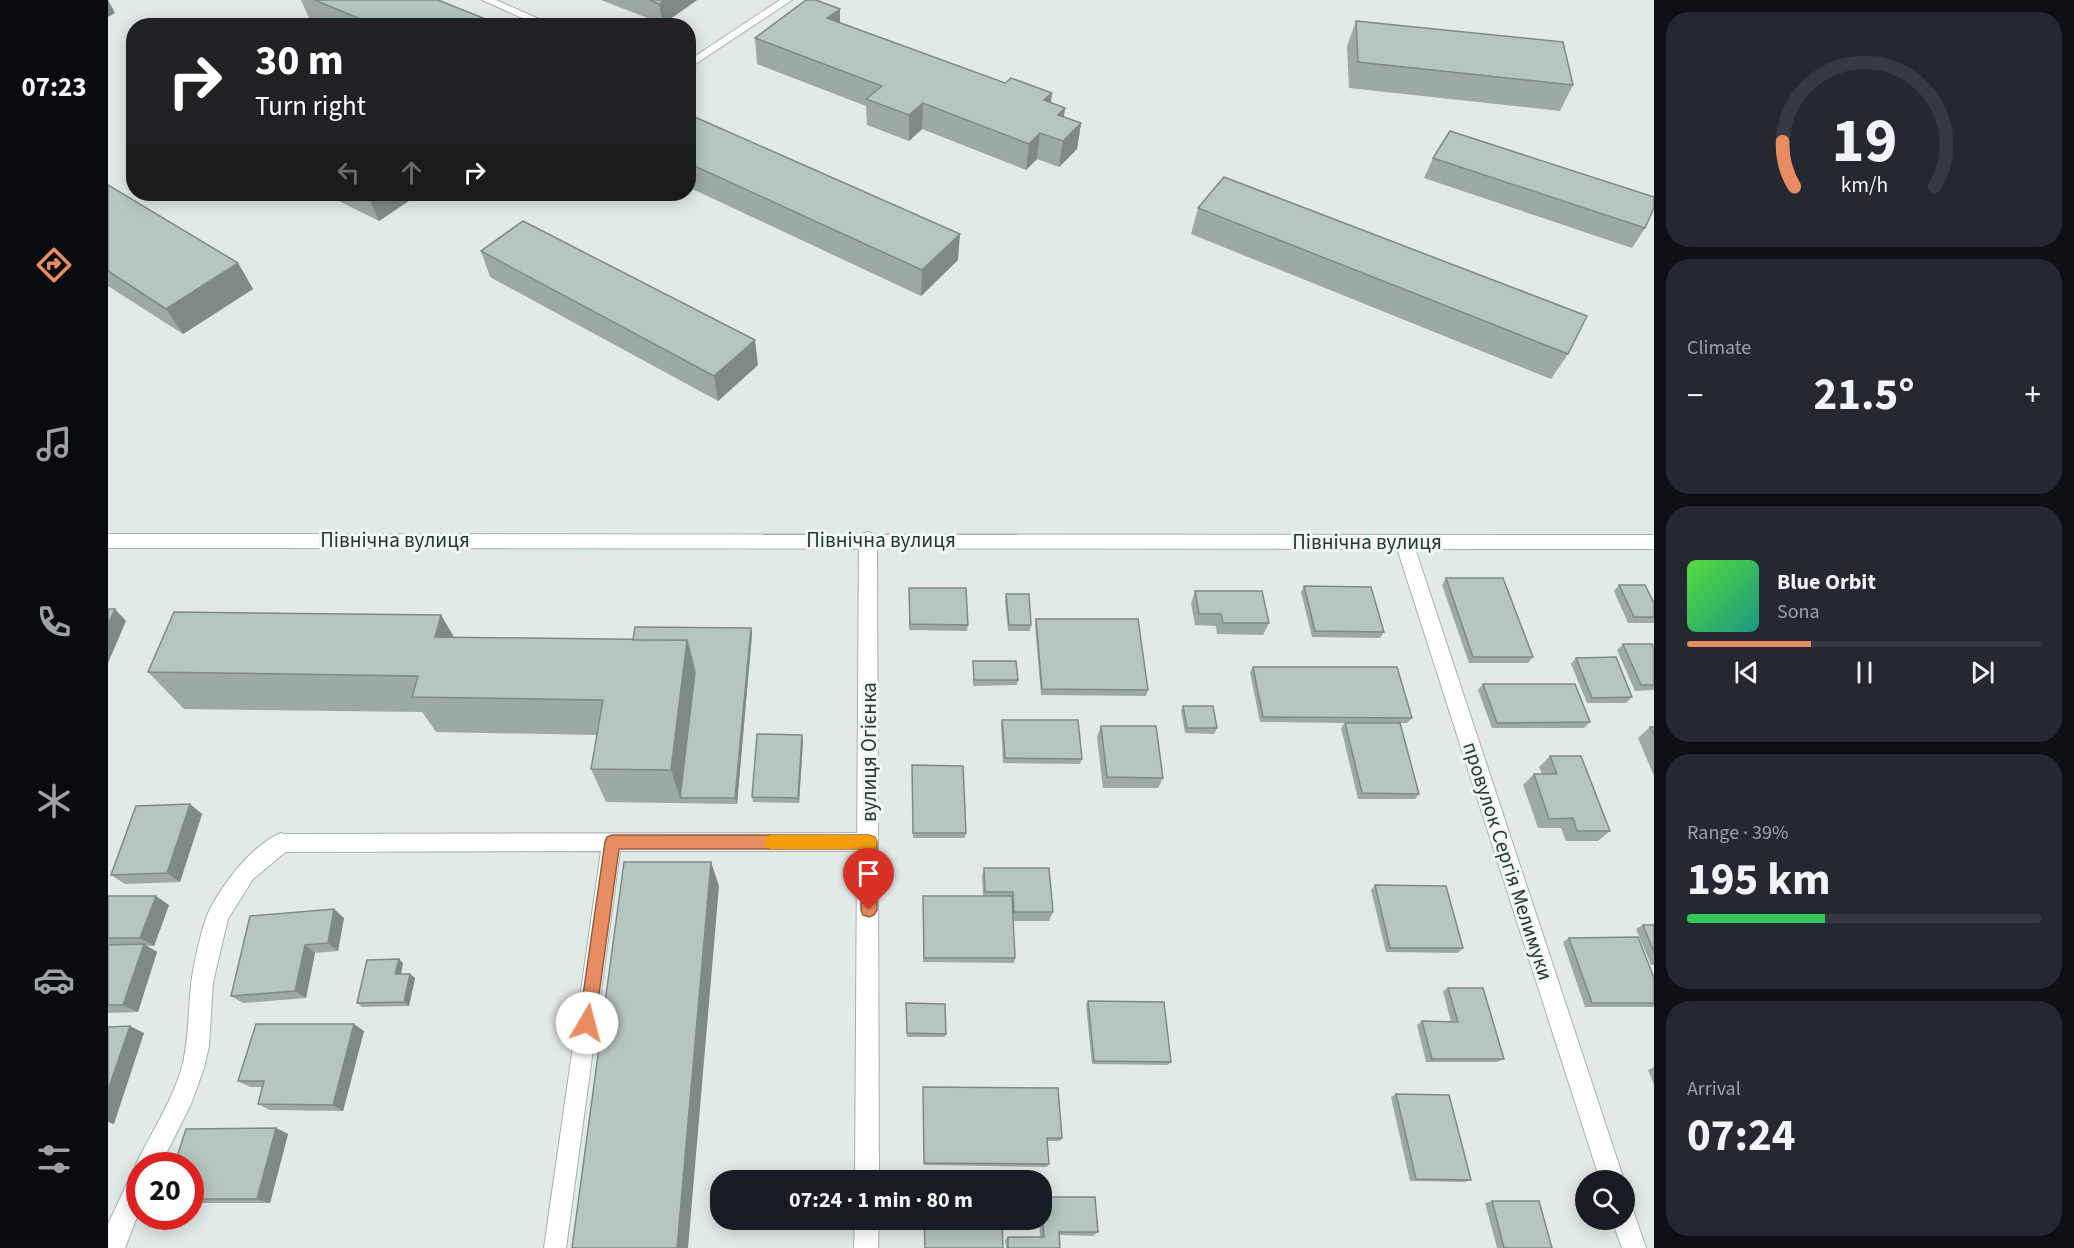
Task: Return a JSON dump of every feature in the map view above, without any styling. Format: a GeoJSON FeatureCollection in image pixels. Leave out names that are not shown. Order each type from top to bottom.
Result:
{"type":"FeatureCollection","features":[{"type":"Feature","properties":{"kind":"main road","name":"Північна вулиця"},"geometry":{"type":"LineString","coordinates":[[108,541],[868,539],[1654,542]]}},
{"type":"Feature","properties":{"kind":"main road","name":"вулиця Огієнка"},"geometry":{"type":"LineString","coordinates":[[867,1170],[868,539]]}},
{"type":"Feature","properties":{"kind":"main road","name":"провулок Сергія Мелимуки"},"geometry":{"type":"LineString","coordinates":[[1404,542],[1609,1170]]}},
{"type":"Feature","properties":{"kind":"main road"},"geometry":{"type":"LineString","coordinates":[[154,1152],[183,1096],[193,1068],[198,1046],[202,982],[218,915],[246,873],[281,843]]}},
{"type":"Feature","properties":{"kind":"main road"},"geometry":{"type":"LineString","coordinates":[[113,1248],[126,1212]]}},
{"type":"Feature","properties":{"kind":"main road"},"geometry":{"type":"LineString","coordinates":[[866,1248],[867,1230]]}},
{"type":"Feature","properties":{"kind":"main road"},"geometry":{"type":"LineString","coordinates":[[1628,1230],[1634,1248]]}},
{"type":"Feature","properties":{"kind":"lane"},"geometry":{"type":"LineString","coordinates":[[487,0],[531,18]]}},
{"type":"Feature","properties":{"kind":"lane"},"geometry":{"type":"LineString","coordinates":[[696,61],[787,0]]}},
{"type":"Feature","properties":{"kind":"lane"},"geometry":{"type":"LineString","coordinates":[[555,1248],[612,842]]}},
{"type":"Feature","properties":{"kind":"lane"},"geometry":{"type":"LineString","coordinates":[[281,843],[869,842]]}},
{"type":"Feature","properties":{"kind":"building"},"geometry":{"type":"Polygon","coordinates":[[[315,0],[438,0],[483,18],[358,18],[315,0]]]}},
{"type":"Feature","properties":{"kind":"building"},"geometry":{"type":"Polygon","coordinates":[[[649,0],[665,0],[659,4],[649,0]]]}},
{"type":"Feature","properties":{"kind":"building"},"geometry":{"type":"Polygon","coordinates":[[[806,0],[816,0],[840,9],[827,18],[1005,83],[1011,78],[1052,93],[1044,100],[1065,108],[1058,115],[1081,123],[1063,141],[1040,133],[1029,144],[923,103],[909,115],[866,99],[882,86],[755,38],[806,0]]]}},
{"type":"Feature","properties":{"kind":"building"},"geometry":{"type":"Polygon","coordinates":[[[1356,21],[1563,42],[1573,85],[1358,62],[1356,21]]]}},
{"type":"Feature","properties":{"kind":"building"},"geometry":{"type":"Polygon","coordinates":[[[696,118],[960,234],[922,270],[696,167],[696,118]]]}},
{"type":"Feature","properties":{"kind":"building"},"geometry":{"type":"Polygon","coordinates":[[[1450,131],[1654,197],[1654,208],[1645,228],[1433,158],[1450,131]]]}},
{"type":"Feature","properties":{"kind":"building"},"geometry":{"type":"Polygon","coordinates":[[[1224,177],[1587,316],[1568,354],[1198,208],[1224,177]]]}},
{"type":"Feature","properties":{"kind":"building"},"geometry":{"type":"Polygon","coordinates":[[[108,185],[126,196],[126,201],[135,201],[238,263],[166,309],[108,271],[108,185]]]}},
{"type":"Feature","properties":{"kind":"building"},"geometry":{"type":"Polygon","coordinates":[[[523,221],[755,340],[714,376],[481,251],[523,221]]]}},
{"type":"Feature","properties":{"kind":"building"},"geometry":{"type":"Polygon","coordinates":[[[1446,578],[1503,578],[1533,657],[1473,657],[1446,578]]]}},
{"type":"Feature","properties":{"kind":"building"},"geometry":{"type":"Polygon","coordinates":[[[1619,585],[1645,585],[1654,603],[1654,617],[1634,617],[1619,585]]]}},
{"type":"Feature","properties":{"kind":"building"},"geometry":{"type":"Polygon","coordinates":[[[1304,586],[1371,587],[1384,632],[1315,631],[1304,586]]]}},
{"type":"Feature","properties":{"kind":"building"},"geometry":{"type":"Polygon","coordinates":[[[909,588],[966,588],[968,625],[910,624],[909,588]]]}},
{"type":"Feature","properties":{"kind":"building"},"geometry":{"type":"Polygon","coordinates":[[[1195,591],[1262,591],[1269,623],[1223,623],[1221,614],[1199,614],[1195,591]]]}},
{"type":"Feature","properties":{"kind":"building"},"geometry":{"type":"Polygon","coordinates":[[[1006,594],[1029,594],[1031,625],[1009,625],[1006,594]]]}},
{"type":"Feature","properties":{"kind":"building"},"geometry":{"type":"Polygon","coordinates":[[[108,609],[115,609],[108,624],[108,609]]]}},
{"type":"Feature","properties":{"kind":"building"},"geometry":{"type":"Polygon","coordinates":[[[174,612],[441,615],[435,637],[687,640],[671,770],[591,769],[603,700],[412,697],[418,676],[148,672],[174,612]]]}},
{"type":"Feature","properties":{"kind":"building"},"geometry":{"type":"Polygon","coordinates":[[[1036,619],[1138,619],[1148,690],[1042,689],[1036,619]]]}},
{"type":"Feature","properties":{"kind":"building"},"geometry":{"type":"Polygon","coordinates":[[[635,627],[751,628],[735,798],[680,798],[695,672],[687,640],[633,640],[635,627]]]}},
{"type":"Feature","properties":{"kind":"building"},"geometry":{"type":"Polygon","coordinates":[[[1623,644],[1652,644],[1654,648],[1654,685],[1641,685],[1623,644]]]}},
{"type":"Feature","properties":{"kind":"building"},"geometry":{"type":"Polygon","coordinates":[[[1616,657],[1632,697],[1592,698],[1576,658],[1616,657]]]}},
{"type":"Feature","properties":{"kind":"building"},"geometry":{"type":"Polygon","coordinates":[[[973,661],[1016,661],[1018,680],[974,680],[973,661]]]}},
{"type":"Feature","properties":{"kind":"building"},"geometry":{"type":"Polygon","coordinates":[[[1253,667],[1397,667],[1412,718],[1263,717],[1253,667]]]}},
{"type":"Feature","properties":{"kind":"building"},"geometry":{"type":"Polygon","coordinates":[[[1483,684],[1575,684],[1590,722],[1497,723],[1483,684]]]}},
{"type":"Feature","properties":{"kind":"building"},"geometry":{"type":"Polygon","coordinates":[[[1183,706],[1213,706],[1217,728],[1187,728],[1183,706]]]}},
{"type":"Feature","properties":{"kind":"building"},"geometry":{"type":"Polygon","coordinates":[[[1002,720],[1078,720],[1082,759],[1005,758],[1002,720]]]}},
{"type":"Feature","properties":{"kind":"building"},"geometry":{"type":"Polygon","coordinates":[[[1345,723],[1400,723],[1419,794],[1362,793],[1345,723]]]}},
{"type":"Feature","properties":{"kind":"building"},"geometry":{"type":"Polygon","coordinates":[[[1101,726],[1156,726],[1163,778],[1107,777],[1101,726]]]}},
{"type":"Feature","properties":{"kind":"building"},"geometry":{"type":"Polygon","coordinates":[[[757,734],[802,735],[798,798],[752,797],[757,734]]]}},
{"type":"Feature","properties":{"kind":"building"},"geometry":{"type":"Polygon","coordinates":[[[1550,756],[1581,756],[1610,831],[1577,831],[1573,818],[1549,819],[1534,774],[1557,774],[1550,756]]]}},
{"type":"Feature","properties":{"kind":"building"},"geometry":{"type":"Polygon","coordinates":[[[912,765],[963,766],[966,833],[913,833],[912,765]]]}},
{"type":"Feature","properties":{"kind":"building"},"geometry":{"type":"Polygon","coordinates":[[[190,804],[167,873],[111,875],[136,806],[190,804]]]}},
{"type":"Feature","properties":{"kind":"building"},"geometry":{"type":"Polygon","coordinates":[[[624,862],[711,862],[677,1248],[572,1248],[624,862]]]}},
{"type":"Feature","properties":{"kind":"building"},"geometry":{"type":"Polygon","coordinates":[[[984,868],[1049,868],[1053,912],[1014,912],[1013,892],[985,892],[984,868]]]}},
{"type":"Feature","properties":{"kind":"building"},"geometry":{"type":"Polygon","coordinates":[[[1375,885],[1446,886],[1463,948],[1390,948],[1375,885]]]}},
{"type":"Feature","properties":{"kind":"building"},"geometry":{"type":"Polygon","coordinates":[[[108,896],[156,896],[140,938],[108,938],[108,896]]]}},
{"type":"Feature","properties":{"kind":"building"},"geometry":{"type":"Polygon","coordinates":[[[923,896],[1012,896],[1015,958],[924,958],[923,896]]]}},
{"type":"Feature","properties":{"kind":"building"},"geometry":{"type":"Polygon","coordinates":[[[334,909],[328,943],[305,945],[295,991],[231,996],[250,916],[334,909]]]}},
{"type":"Feature","properties":{"kind":"building"},"geometry":{"type":"Polygon","coordinates":[[[1643,925],[1654,925],[1654,952],[1643,925]]]}},
{"type":"Feature","properties":{"kind":"building"},"geometry":{"type":"Polygon","coordinates":[[[1638,937],[1654,978],[1654,1003],[1592,1003],[1569,938],[1638,937]]]}},
{"type":"Feature","properties":{"kind":"building"},"geometry":{"type":"Polygon","coordinates":[[[144,944],[123,1005],[108,1005],[108,945],[144,944]]]}},
{"type":"Feature","properties":{"kind":"building"},"geometry":{"type":"Polygon","coordinates":[[[399,959],[395,974],[410,974],[404,1002],[357,1003],[367,960],[399,959]]]}},
{"type":"Feature","properties":{"kind":"building"},"geometry":{"type":"Polygon","coordinates":[[[1448,988],[1483,988],[1504,1059],[1432,1059],[1422,1021],[1458,1022],[1448,988]]]}},
{"type":"Feature","properties":{"kind":"building"},"geometry":{"type":"Polygon","coordinates":[[[1088,1001],[1164,1002],[1171,1062],[1094,1061],[1088,1001]]]}},
{"type":"Feature","properties":{"kind":"building"},"geometry":{"type":"Polygon","coordinates":[[[906,1003],[945,1004],[946,1034],[907,1033],[906,1003]]]}},
{"type":"Feature","properties":{"kind":"building"},"geometry":{"type":"Polygon","coordinates":[[[256,1024],[354,1024],[333,1105],[258,1104],[264,1081],[238,1081],[256,1024]]]}},
{"type":"Feature","properties":{"kind":"building"},"geometry":{"type":"Polygon","coordinates":[[[130,1026],[108,1090],[108,1027],[130,1026]]]}},
{"type":"Feature","properties":{"kind":"building"},"geometry":{"type":"Polygon","coordinates":[[[923,1087],[1058,1088],[1062,1138],[1047,1138],[1049,1164],[924,1163],[923,1087]]]}},
{"type":"Feature","properties":{"kind":"building"},"geometry":{"type":"Polygon","coordinates":[[[1396,1094],[1449,1095],[1471,1180],[1416,1179],[1396,1094]]]}},
{"type":"Feature","properties":{"kind":"building"},"geometry":{"type":"Polygon","coordinates":[[[276,1128],[257,1199],[204,1199],[204,1152],[179,1152],[186,1129],[276,1128]]]}},
{"type":"Feature","properties":{"kind":"building"},"geometry":{"type":"Polygon","coordinates":[[[1052,1197],[1095,1197],[1098,1232],[1059,1232],[1060,1248],[1008,1248],[1008,1237],[1044,1237],[1043,1230],[1052,1230],[1052,1197]]]}},
{"type":"Feature","properties":{"kind":"building"},"geometry":{"type":"Polygon","coordinates":[[[1492,1201],[1539,1201],[1552,1248],[1504,1248],[1492,1201]]]}},
{"type":"Feature","properties":{"kind":"building"},"geometry":{"type":"Polygon","coordinates":[[[924,1230],[1002,1230],[1003,1248],[925,1248],[924,1230]]]}},
{"type":"Feature","properties":{"kind":"slow traffic"},"geometry":{"type":"LineString","coordinates":[[771,842],[869,842],[869,845]]}},
{"type":"Feature","properties":{"kind":"route"},"geometry":{"type":"LineString","coordinates":[[587,1023],[612,842],[869,842],[869,910]]}}]}
